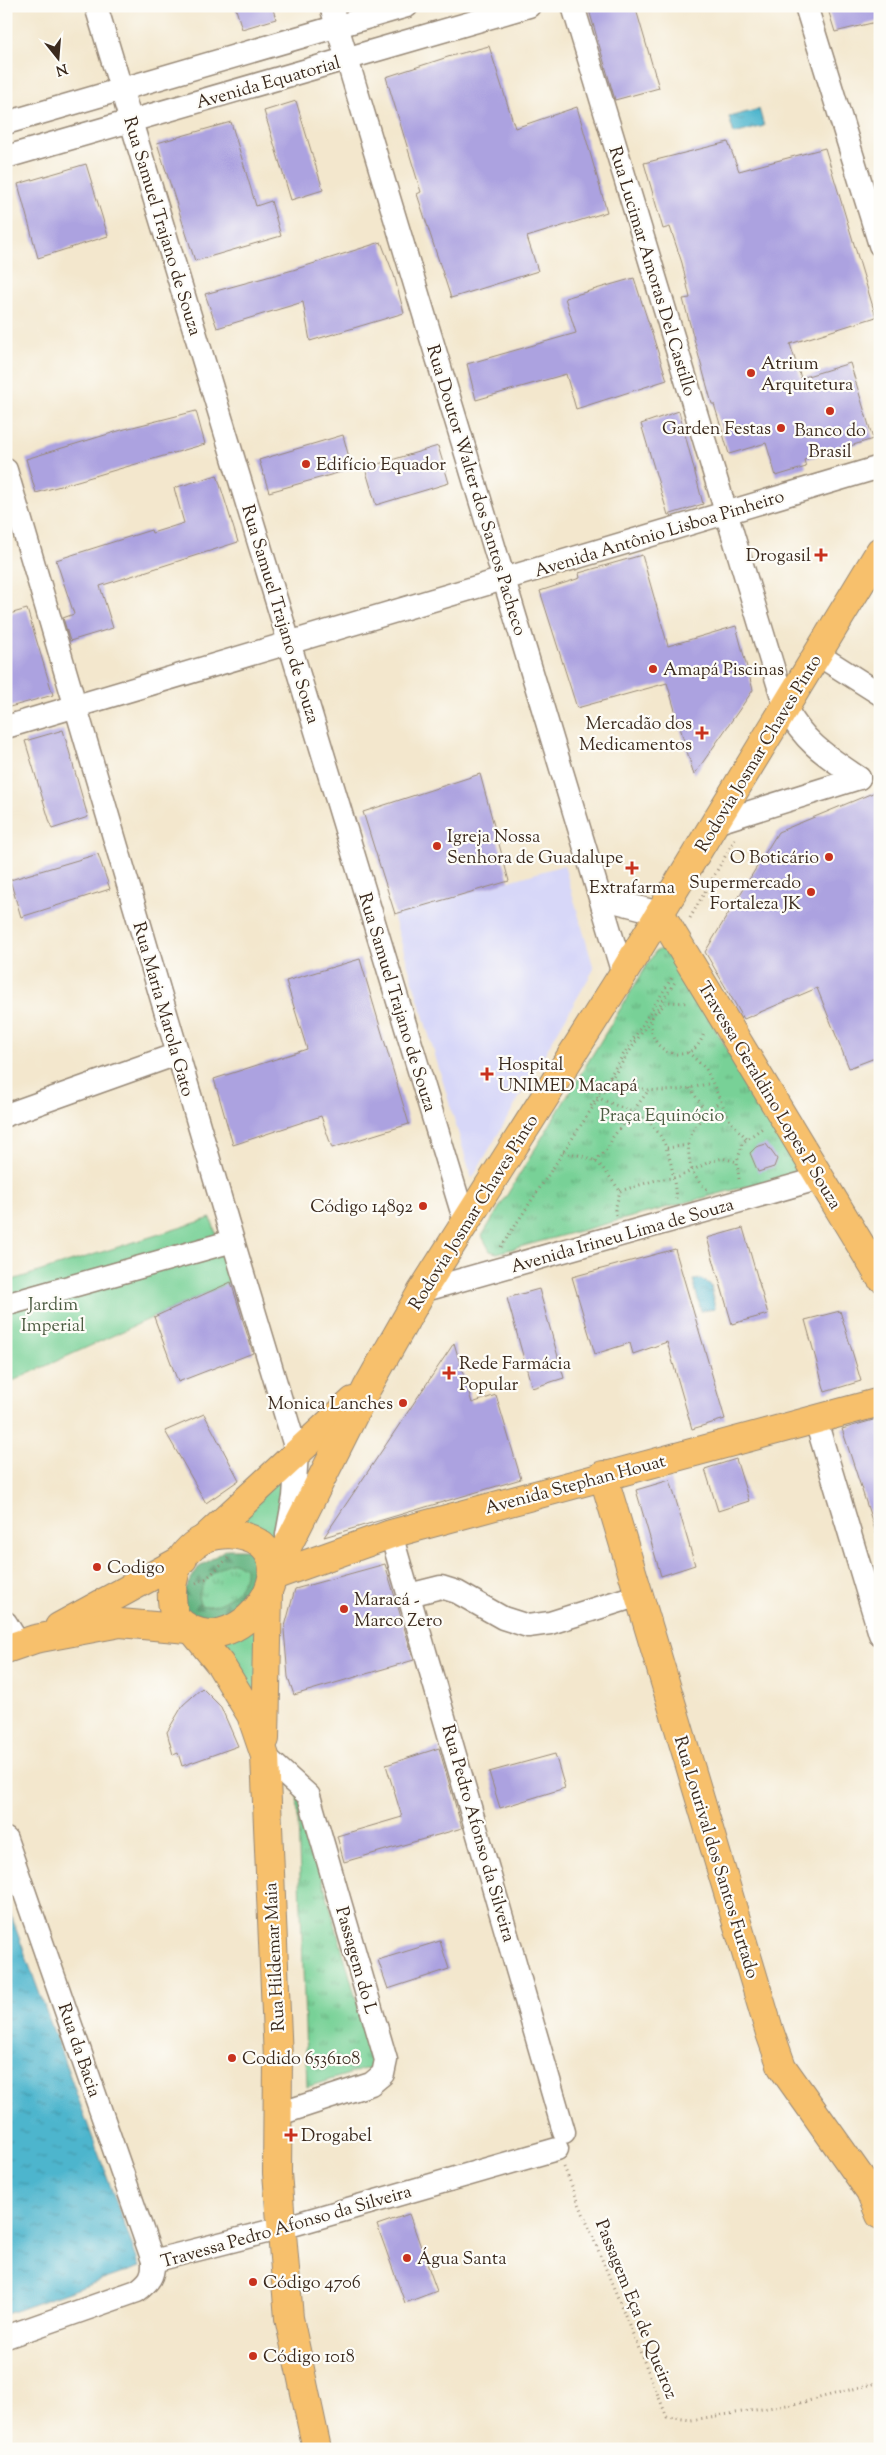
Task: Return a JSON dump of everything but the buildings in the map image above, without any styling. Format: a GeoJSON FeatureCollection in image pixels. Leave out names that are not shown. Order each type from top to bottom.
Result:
{"type":"FeatureCollection","features":[{"type":"Feature","properties":{"kind":"main road","name":"Rodovia Josmar Chaves Pinto"},"geometry":{"type":"LineString","coordinates":[[275,1572],[367,1388],[422,1291],[623,974],[880,551]]}},
{"type":"Feature","properties":{"kind":"main road","name":"Travessa Geraldino Lopes P Souza"},"geometry":{"type":"LineString","coordinates":[[660,914],[880,1277]]}},
{"type":"Feature","properties":{"kind":"main road","name":"Rodovia Josmar Chaves Pinto"},"geometry":{"type":"LineString","coordinates":[[204,1539],[367,1388]]}},
{"type":"Feature","properties":{"kind":"main road","name":"Avenida Stephan Houat"},"geometry":{"type":"LineString","coordinates":[[275,1572],[392,1534],[603,1475],[816,1421],[880,1402]]}},
{"type":"Feature","properties":{"kind":"main road","name":"Rua Lourival dos Santos Furtado"},"geometry":{"type":"LineString","coordinates":[[603,1475],[770,2033],[782,2067],[870,2191],[880,2215]]}},
{"type":"Feature","properties":{"kind":"main road"},"geometry":{"type":"LineString","coordinates":[[191,1630],[175,1617],[171,1595],[174,1571],[191,1548],[204,1539],[228,1534],[241,1534],[261,1544],[272,1561],[275,1572],[265,1756]]}},
{"type":"Feature","properties":{"kind":"main road"},"geometry":{"type":"LineString","coordinates":[[17,1639],[183,1559]]}},
{"type":"Feature","properties":{"kind":"main road"},"geometry":{"type":"LineString","coordinates":[[17,1639],[120,1623],[136,1623],[216,1633],[236,1627],[262,1605],[275,1572]]}},
{"type":"Feature","properties":{"kind":"main road","name":"Rua Hildemar Maia"},"geometry":{"type":"LineString","coordinates":[[191,1630],[220,1664],[251,1715],[265,1756],[279,2114],[277,2173],[289,2318],[317,2449]]}},
{"type":"Feature","properties":{"kind":"street","name":"Rua Samuel Trajano de Souza"},"geometry":{"type":"LineString","coordinates":[[96,6],[465,1222]]}},
{"type":"Feature","properties":{"kind":"street","name":"Avenida Equatorial"},"geometry":{"type":"LineString","coordinates":[[6,123],[122,90],[334,16],[407,6]]}},
{"type":"Feature","properties":{"kind":"street","name":"Avenida Equatorial"},"geometry":{"type":"LineString","coordinates":[[6,157],[529,6]]}},
{"type":"Feature","properties":{"kind":"street","name":"Rua Lucimar Amoras Del Castillo"},"geometry":{"type":"LineString","coordinates":[[573,6],[785,707],[797,729],[819,751],[859,778],[715,823]]}},
{"type":"Feature","properties":{"kind":"street"},"geometry":{"type":"LineString","coordinates":[[806,6],[880,244]]}},
{"type":"Feature","properties":{"kind":"street","name":"Rua Doutor Walter dos Santos Pacheco"},"geometry":{"type":"LineString","coordinates":[[334,16],[623,974]]}},
{"type":"Feature","properties":{"kind":"street","name":"Avenida Antônio Lisboa Pinheiro"},"geometry":{"type":"LineString","coordinates":[[6,727],[880,467]]}},
{"type":"Feature","properties":{"kind":"street","name":"Rua Maria Marola Gato"},"geometry":{"type":"LineString","coordinates":[[6,470],[232,1241],[297,1453],[294,1497],[275,1572]]}},
{"type":"Feature","properties":{"kind":"street"},"geometry":{"type":"LineString","coordinates":[[817,654],[880,694]]}},
{"type":"Feature","properties":{"kind":"street"},"geometry":{"type":"LineString","coordinates":[[601,898],[660,914]]}},
{"type":"Feature","properties":{"kind":"street"},"geometry":{"type":"LineString","coordinates":[[6,1116],[177,1054]]}},
{"type":"Feature","properties":{"kind":"street","name":"Avenida Irineu Lima de Souza"},"geometry":{"type":"LineString","coordinates":[[422,1291],[821,1178]]}},
{"type":"Feature","properties":{"kind":"street"},"geometry":{"type":"LineString","coordinates":[[12,1304],[232,1241]]}},
{"type":"Feature","properties":{"kind":"street"},"geometry":{"type":"LineString","coordinates":[[816,1421],[880,1634]]}},
{"type":"Feature","properties":{"kind":"street","name":"Rua Pedro Afonso da Silveira"},"geometry":{"type":"LineString","coordinates":[[392,1534],[561,2141]]}},
{"type":"Feature","properties":{"kind":"street"},"geometry":{"type":"LineString","coordinates":[[409,1595],[442,1587],[457,1592],[503,1618],[528,1626],[550,1622],[639,1595]]}},
{"type":"Feature","properties":{"kind":"street","name":"Passagem do L"},"geometry":{"type":"LineString","coordinates":[[265,1756],[309,1796],[386,2060],[382,2074],[371,2084],[279,2114]]}},
{"type":"Feature","properties":{"kind":"street","name":"Rua da Bacia"},"geometry":{"type":"LineString","coordinates":[[6,1839],[153,2261]]}},
{"type":"Feature","properties":{"kind":"street","name":"Travessa Pedro Afonso da Silveira"},"geometry":{"type":"LineString","coordinates":[[6,2337],[137,2290],[147,2283],[154,2272],[153,2261],[282,2228],[561,2141]]}},
{"type":"Feature","properties":{"kind":"path"},"geometry":{"type":"LineString","coordinates":[[617,1220],[615,1210],[620,1191],[601,1164],[583,1155],[563,1152],[596,1096],[675,972],[682,983]]}},
{"type":"Feature","properties":{"kind":"path"},"geometry":{"type":"LineString","coordinates":[[690,996],[694,1004],[667,1002],[652,1016],[651,1026],[656,1044],[670,1054],[683,1055],[696,1048],[703,1037],[706,1023]]}},
{"type":"Feature","properties":{"kind":"path"},"geometry":{"type":"LineString","coordinates":[[688,1052],[706,1069],[730,1121],[747,1139]]}},
{"type":"Feature","properties":{"kind":"path"},"geometry":{"type":"LineString","coordinates":[[609,1077],[636,1088],[649,1090],[672,1091],[711,1083]]}},
{"type":"Feature","properties":{"kind":"path"},"geometry":{"type":"LineString","coordinates":[[690,1088],[707,1113]]}},
{"type":"Feature","properties":{"kind":"path"},"geometry":{"type":"LineString","coordinates":[[595,1161],[608,1148],[613,1137],[649,1090]]}},
{"type":"Feature","properties":{"kind":"path"},"geometry":{"type":"LineString","coordinates":[[596,1096],[651,1123],[666,1148],[674,1177],[676,1204]]}},
{"type":"Feature","properties":{"kind":"path"},"geometry":{"type":"LineString","coordinates":[[709,1190],[702,1186],[691,1171],[688,1145],[689,1136],[700,1120],[720,1101]]}},
{"type":"Feature","properties":{"kind":"path"},"geometry":{"type":"LineString","coordinates":[[740,1188],[737,1162],[743,1142],[766,1125],[771,1134]]}},
{"type":"Feature","properties":{"kind":"path"},"geometry":{"type":"LineString","coordinates":[[666,1148],[688,1145]]}},
{"type":"Feature","properties":{"kind":"path"},"geometry":{"type":"LineString","coordinates":[[620,1191],[656,1180],[674,1177],[723,1158],[737,1162]]}},
{"type":"Feature","properties":{"kind":"path"},"geometry":{"type":"LineString","coordinates":[[497,1253],[506,1250]]}},
{"type":"Feature","properties":{"kind":"path","name":"Passagem Eça de Queiroz"},"geometry":{"type":"LineString","coordinates":[[561,2141],[667,2417],[691,2420],[800,2403],[880,2382]]}},
{"type":"Feature","properties":{"kind":"shaded area","name":"Hospital UNIMED Macapá"},"geometry":{"type":"Polygon","coordinates":[[[564,865],[594,969],[472,1179],[393,915],[564,865]]]}},
{"type":"Feature","properties":{"kind":"green space","name":"Praça Equinócio"},"geometry":{"type":"Polygon","coordinates":[[[661,949],[670,950],[796,1169],[789,1175],[497,1253],[490,1251],[482,1236],[655,952],[661,949]]]}},
{"type":"Feature","properties":{"kind":"green space","name":"Jardim Imperial"},"geometry":{"type":"Polygon","coordinates":[[[211,1218],[231,1282],[6,1384],[6,1282],[211,1218]]]}},
{"type":"Feature","properties":{"kind":"green space"},"geometry":{"type":"Polygon","coordinates":[[[291,1470],[280,1543],[273,1546],[244,1527],[241,1513],[291,1470]]]}},
{"type":"Feature","properties":{"kind":"green space"},"geometry":{"type":"Polygon","coordinates":[[[226,1549],[247,1549],[254,1558],[257,1567],[255,1586],[244,1603],[236,1610],[227,1616],[204,1622],[185,1611],[184,1590],[198,1568],[226,1549]]]}},
{"type":"Feature","properties":{"kind":"green space"},"geometry":{"type":"Polygon","coordinates":[[[235,1562],[245,1568],[245,1576],[237,1590],[216,1605],[201,1605],[198,1597],[207,1579],[223,1566],[235,1562]]]}},
{"type":"Feature","properties":{"kind":"green space"},"geometry":{"type":"Polygon","coordinates":[[[260,1621],[260,1701],[215,1644],[260,1621]]]}},
{"type":"Feature","properties":{"kind":"green space"},"geometry":{"type":"Polygon","coordinates":[[[297,1789],[375,2066],[307,2087],[297,1789]]]}},
{"type":"Feature","properties":{"kind":"water"},"geometry":{"type":"Polygon","coordinates":[[[759,109],[764,126],[734,134],[729,117],[759,109]]]}},
{"type":"Feature","properties":{"kind":"water"},"geometry":{"type":"Polygon","coordinates":[[[701,1279],[711,1285],[715,1309],[701,1311],[693,1280],[701,1279]]]}},
{"type":"Feature","properties":{"kind":"water"},"geometry":{"type":"Polygon","coordinates":[[[6,1902],[140,2267],[6,2314],[6,1902]]]}},
{"type":"Feature","properties":{"kind":"place","name":"Atrium Arquitetura"},"geometry":{"type":"Point","coordinates":[751,373]}},
{"type":"Feature","properties":{"kind":"place","name":"Banco do Brasil"},"geometry":{"type":"Point","coordinates":[830,411]}},
{"type":"Feature","properties":{"kind":"place","name":"Garden Festas"},"geometry":{"type":"Point","coordinates":[781,428]}},
{"type":"Feature","properties":{"kind":"place","name":"Edifício Equador"},"geometry":{"type":"Point","coordinates":[306,464]}},
{"type":"Feature","properties":{"kind":"place","name":"Drogasil"},"geometry":{"type":"Point","coordinates":[821,555]}},
{"type":"Feature","properties":{"kind":"place","name":"Amapá Piscinas"},"geometry":{"type":"Point","coordinates":[653,669]}},
{"type":"Feature","properties":{"kind":"place","name":"Mercadão dos Medicamentos"},"geometry":{"type":"Point","coordinates":[702,733]}},
{"type":"Feature","properties":{"kind":"place","name":"Igreja Nossa Senhora de Guadalupe"},"geometry":{"type":"Point","coordinates":[437,846]}},
{"type":"Feature","properties":{"kind":"place","name":"O Boticário"},"geometry":{"type":"Point","coordinates":[829,857]}},
{"type":"Feature","properties":{"kind":"place","name":"Extrafarma"},"geometry":{"type":"Point","coordinates":[632,868]}},
{"type":"Feature","properties":{"kind":"place","name":"Supermercado Fortaleza JK"},"geometry":{"type":"Point","coordinates":[811,892]}},
{"type":"Feature","properties":{"kind":"place","name":"Hospital UNIMED Macapá"},"geometry":{"type":"Point","coordinates":[487,1074]}},
{"type":"Feature","properties":{"kind":"place","name":"Código 14892"},"geometry":{"type":"Point","coordinates":[423,1206]}},
{"type":"Feature","properties":{"kind":"place","name":"Rede Farmácia Popular"},"geometry":{"type":"Point","coordinates":[449,1373]}},
{"type":"Feature","properties":{"kind":"place","name":"Monica Lanches"},"geometry":{"type":"Point","coordinates":[403,1403]}},
{"type":"Feature","properties":{"kind":"place","name":"Codigo"},"geometry":{"type":"Point","coordinates":[97,1567]}},
{"type":"Feature","properties":{"kind":"place","name":"Maracá - Marco Zero"},"geometry":{"type":"Point","coordinates":[344,1609]}},
{"type":"Feature","properties":{"kind":"place","name":"Codido 6536108"},"geometry":{"type":"Point","coordinates":[232,2058]}},
{"type":"Feature","properties":{"kind":"place","name":"Drogabel"},"geometry":{"type":"Point","coordinates":[291,2135]}},
{"type":"Feature","properties":{"kind":"place","name":"Água Santa"},"geometry":{"type":"Point","coordinates":[407,2258]}},
{"type":"Feature","properties":{"kind":"place","name":"Código 4706"},"geometry":{"type":"Point","coordinates":[253,2282]}},
{"type":"Feature","properties":{"kind":"place","name":"Código 1018"},"geometry":{"type":"Point","coordinates":[253,2356]}}]}
